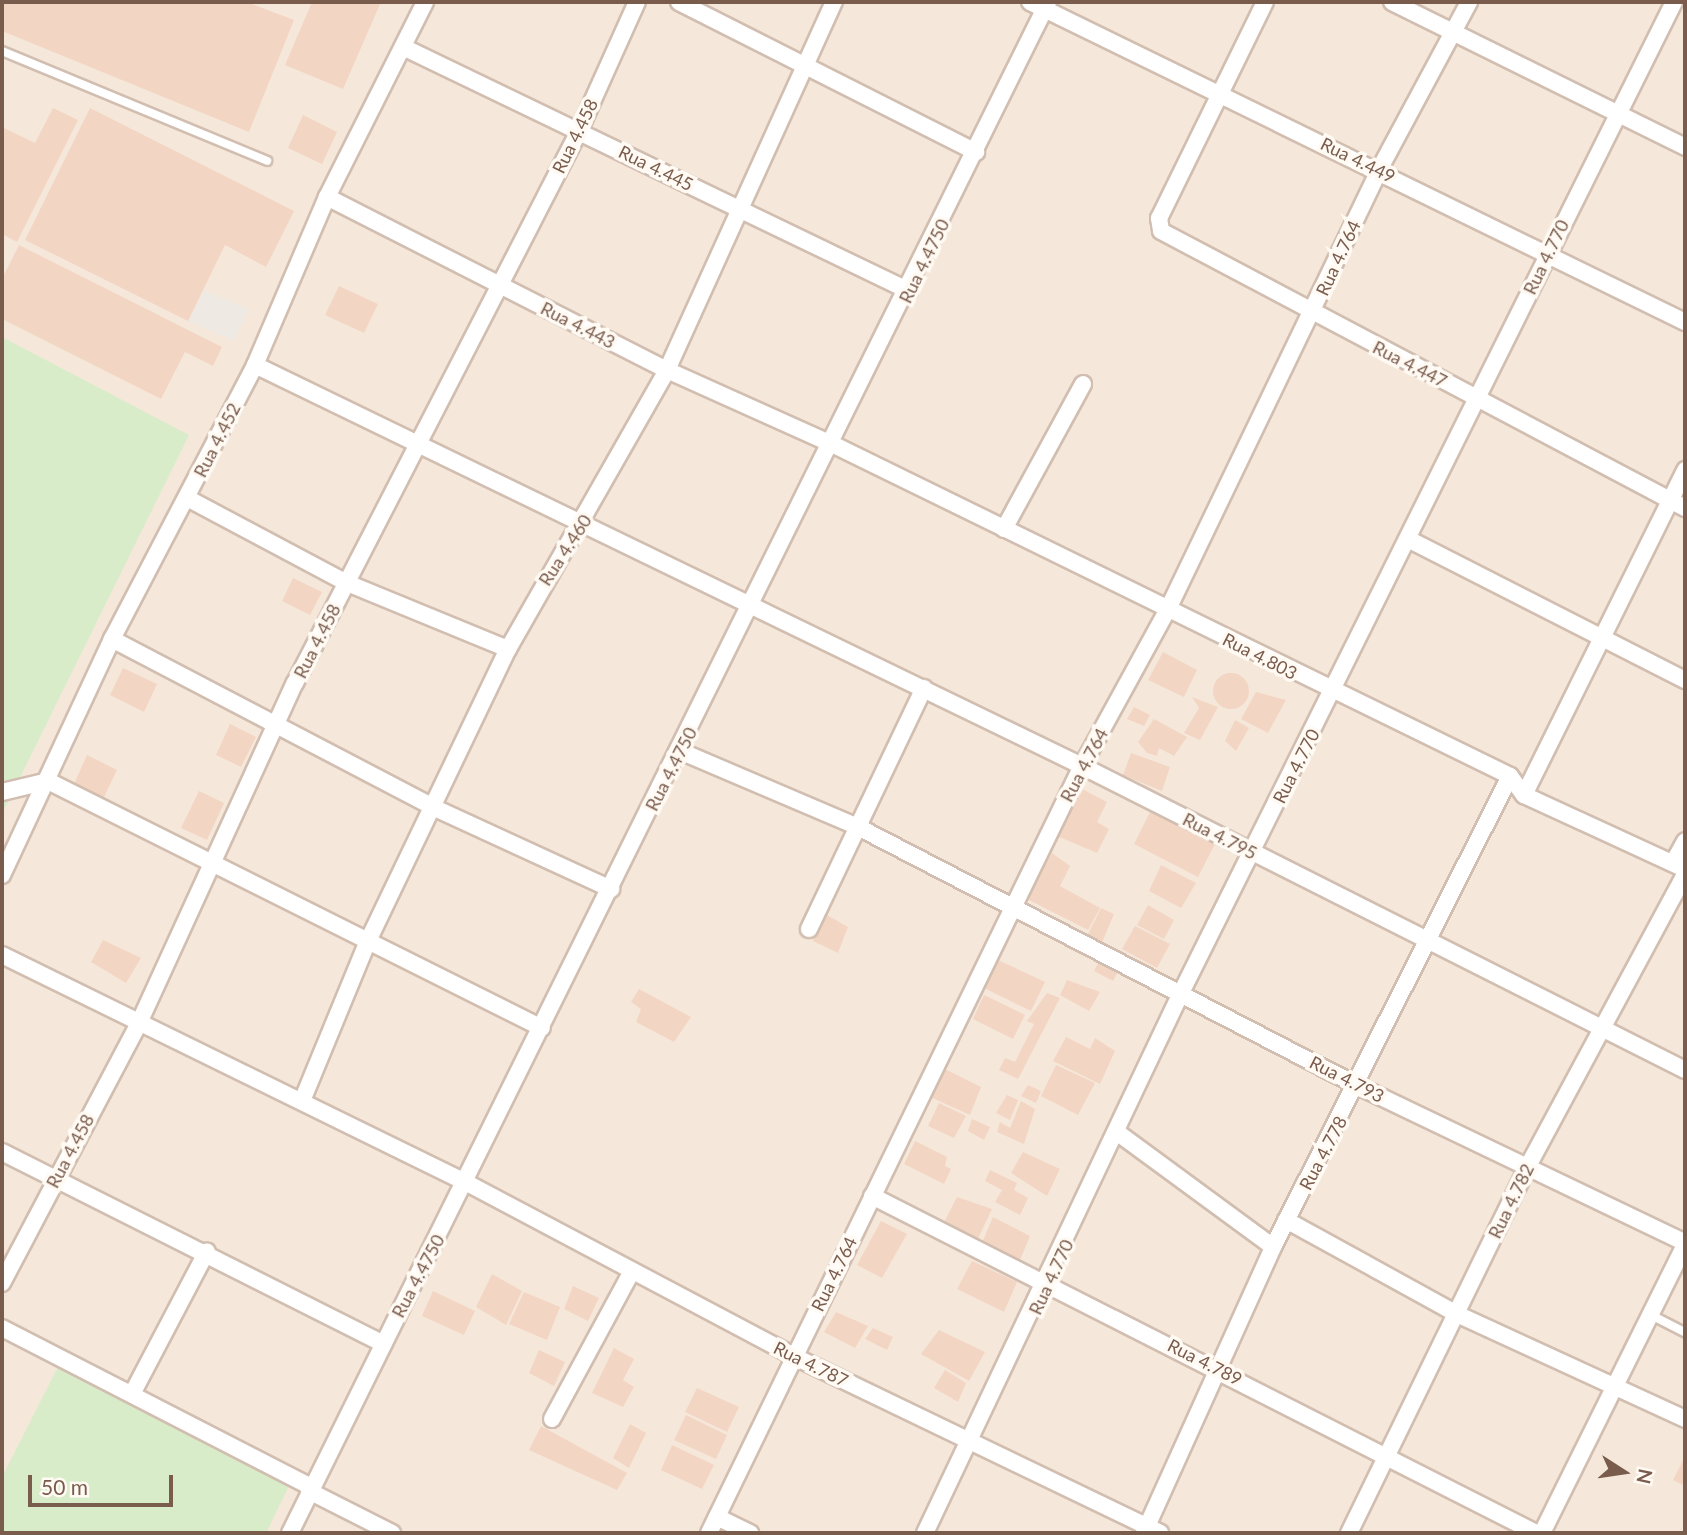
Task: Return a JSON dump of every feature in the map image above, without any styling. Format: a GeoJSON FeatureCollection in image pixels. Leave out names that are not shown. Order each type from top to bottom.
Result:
{"type":"FeatureCollection","features":[{"type":"Feature","properties":{"kind":"street","name":"Rua 4.452"},"geometry":{"type":"LineString","coordinates":[[2,875],[112,639],[255,365],[327,197],[425,2]]}},
{"type":"Feature","properties":{"kind":"street","name":"Rua 4.458"},"geometry":{"type":"LineString","coordinates":[[2,1283],[53,1180],[139,1023],[209,865],[278,723],[418,443],[579,131],[637,2]]}},
{"type":"Feature","properties":{"kind":"street"},"geometry":{"type":"LineString","coordinates":[[678,2],[976,152]]}},
{"type":"Feature","properties":{"kind":"street","name":"Rua 4.460"},"geometry":{"type":"LineString","coordinates":[[302,1101],[367,943],[435,808],[508,649],[585,522],[667,370],[738,208],[835,2]]}},
{"type":"Feature","properties":{"kind":"street"},"geometry":{"type":"LineString","coordinates":[[1218,94],[1265,2]]}},
{"type":"Feature","properties":{"kind":"street"},"geometry":{"type":"LineString","coordinates":[[1392,2],[1685,147]]}},
{"type":"Feature","properties":{"kind":"street","name":"Rua 4.764"},"geometry":{"type":"LineString","coordinates":[[709,1533],[1082,766],[1168,609],[1379,170],[1469,2]]}},
{"type":"Feature","properties":{"kind":"street","name":"Rua 4.770"},"geometry":{"type":"LineString","coordinates":[[925,1533],[973,1441],[1049,1282],[1181,992],[1333,693],[1615,113],[1674,2]]}},
{"type":"Feature","properties":{"kind":"street","name":"Rua 4.449"},"geometry":{"type":"LineString","coordinates":[[1040,4],[1685,322]]}},
{"type":"Feature","properties":{"kind":"street","name":"Rua 4.4750"},"geometry":{"type":"LineString","coordinates":[[290,1533],[467,1183],[909,291],[976,152],[1040,4]]}},
{"type":"Feature","properties":{"kind":"street","name":"Rua 4.445"},"geometry":{"type":"LineString","coordinates":[[403,47],[909,291]]}},
{"type":"Feature","properties":{"kind":"street","name":"Rua 4.447"},"geometry":{"type":"LineString","coordinates":[[1218,94],[1157,221],[1161,231],[1311,314],[1477,398],[1678,505]]}},
{"type":"Feature","properties":{"kind":"street","name":"Rua 4.443"},"geometry":{"type":"LineString","coordinates":[[327,197],[667,370],[832,444]]}},
{"type":"Feature","properties":{"kind":"street","name":"Rua 4.795"},"geometry":{"type":"LineString","coordinates":[[255,365],[924,688],[1685,1070]]}},
{"type":"Feature","properties":{"kind":"street"},"geometry":{"type":"LineString","coordinates":[[1004,529],[1083,384]]}},
{"type":"Feature","properties":{"kind":"street","name":"Rua 4.803"},"geometry":{"type":"LineString","coordinates":[[832,444],[1333,693],[1510,776],[1524,794],[1679,866]]}},
{"type":"Feature","properties":{"kind":"street"},"geometry":{"type":"LineString","coordinates":[[1524,794],[1678,505],[1685,470]]}},
{"type":"Feature","properties":{"kind":"street"},"geometry":{"type":"LineString","coordinates":[[187,498],[347,583],[508,649]]}},
{"type":"Feature","properties":{"kind":"street"},"geometry":{"type":"LineString","coordinates":[[1408,539],[1604,643],[1685,680]]}},
{"type":"Feature","properties":{"kind":"street"},"geometry":{"type":"LineString","coordinates":[[112,639],[278,723],[435,808],[611,889]]}},
{"type":"Feature","properties":{"kind":"street"},"geometry":{"type":"LineString","coordinates":[[809,929],[924,688]]}},
{"type":"Feature","properties":{"kind":"street","name":"Rua 4.793"},"geometry":{"type":"LineString","coordinates":[[680,751],[858,827],[1358,1086],[1685,1244]]}},
{"type":"Feature","properties":{"kind":"street","name":"Rua 4.778"},"geometry":{"type":"LineString","coordinates":[[1151,1531],[1273,1247],[1430,943],[1510,776]]}},
{"type":"Feature","properties":{"kind":"street"},"geometry":{"type":"LineString","coordinates":[[2,792],[48,781],[209,865],[542,1028]]}},
{"type":"Feature","properties":{"kind":"street"},"geometry":{"type":"LineString","coordinates":[[1679,866],[1685,841]]}},
{"type":"Feature","properties":{"kind":"street","name":"Rua 4.782"},"geometry":{"type":"LineString","coordinates":[[1349,1533],[1528,1166],[1600,1028],[1685,875]]}},
{"type":"Feature","properties":{"kind":"street","name":"Rua 4.787"},"geometry":{"type":"LineString","coordinates":[[2,955],[467,1183],[795,1357],[973,1441],[1151,1531]]}},
{"type":"Feature","properties":{"kind":"street"},"geometry":{"type":"LineString","coordinates":[[1118,1133],[1273,1247]]}},
{"type":"Feature","properties":{"kind":"street"},"geometry":{"type":"LineString","coordinates":[[2,1152],[53,1180],[207,1251],[383,1345]]}},
{"type":"Feature","properties":{"kind":"street","name":"Rua 4.789"},"geometry":{"type":"LineString","coordinates":[[872,1195],[1049,1282],[1536,1533]]}},
{"type":"Feature","properties":{"kind":"street"},"geometry":{"type":"LineString","coordinates":[[1286,1220],[1457,1314],[1685,1419]]}},
{"type":"Feature","properties":{"kind":"street"},"geometry":{"type":"LineString","coordinates":[[1542,1533],[1685,1244]]}},
{"type":"Feature","properties":{"kind":"street"},"geometry":{"type":"LineString","coordinates":[[132,1394],[207,1251]]}},
{"type":"Feature","properties":{"kind":"street"},"geometry":{"type":"LineString","coordinates":[[552,1419],[632,1270]]}},
{"type":"Feature","properties":{"kind":"street"},"geometry":{"type":"LineString","coordinates":[[2,1328],[392,1533]]}},
{"type":"Feature","properties":{"kind":"street"},"geometry":{"type":"LineString","coordinates":[[717,1517],[750,1533]]}},
{"type":"Feature","properties":{"kind":"lane"},"geometry":{"type":"LineString","coordinates":[[2,51],[267,161]]}},
{"type":"Feature","properties":{"kind":"lane"},"geometry":{"type":"LineString","coordinates":[[1651,1315],[1685,1332]]}},
{"type":"Feature","properties":{"kind":"shaded area"},"geometry":{"type":"Polygon","coordinates":[[[2,2],[1685,2],[1685,1533],[2,1533],[2,2]]]}},
{"type":"Feature","properties":{"kind":"shaded area"},"geometry":{"type":"Polygon","coordinates":[[[203,290],[249,309],[234,341],[188,321],[203,290]]]}},
{"type":"Feature","properties":{"kind":"green space"},"geometry":{"type":"Polygon","coordinates":[[[2,337],[189,435],[2,814],[2,337]]]}},
{"type":"Feature","properties":{"kind":"green space"},"geometry":{"type":"Polygon","coordinates":[[[62,1359],[294,1476],[266,1533],[2,1533],[2,1477],[62,1359]]]}},
{"type":"Feature","properties":{"kind":"building"},"geometry":{"type":"Polygon","coordinates":[[[2,2],[247,2],[294,20],[249,132],[2,31],[2,2]]]}},
{"type":"Feature","properties":{"kind":"building"},"geometry":{"type":"Polygon","coordinates":[[[312,2],[381,2],[343,89],[285,65],[312,2]]]}},
{"type":"Feature","properties":{"kind":"building"},"geometry":{"type":"Polygon","coordinates":[[[53,108],[78,120],[17,242],[2,234],[2,127],[35,143],[53,108]]]}},
{"type":"Feature","properties":{"kind":"building"},"geometry":{"type":"Polygon","coordinates":[[[90,108],[294,211],[266,267],[225,245],[188,321],[25,240],[90,108]]]}},
{"type":"Feature","properties":{"kind":"building"},"geometry":{"type":"Polygon","coordinates":[[[303,115],[337,132],[322,164],[288,148],[303,115]]]}},
{"type":"Feature","properties":{"kind":"building"},"geometry":{"type":"Polygon","coordinates":[[[19,245],[222,347],[213,366],[185,352],[161,399],[2,319],[2,279],[19,245]]]}},
{"type":"Feature","properties":{"kind":"building"},"geometry":{"type":"Polygon","coordinates":[[[339,286],[378,304],[364,333],[325,315],[339,286]]]}},
{"type":"Feature","properties":{"kind":"building"},"geometry":{"type":"Polygon","coordinates":[[[293,578],[322,592],[310,615],[282,601],[293,578]]]}},
{"type":"Feature","properties":{"kind":"building"},"geometry":{"type":"Polygon","coordinates":[[[1163,652],[1197,670],[1184,697],[1148,680],[1163,652]]]}},
{"type":"Feature","properties":{"kind":"building"},"geometry":{"type":"Polygon","coordinates":[[[123,668],[157,684],[144,712],[110,695],[123,668]]]}},
{"type":"Feature","properties":{"kind":"building"},"geometry":{"type":"Polygon","coordinates":[[[1231,673],[1244,678],[1249,691],[1244,704],[1231,709],[1218,704],[1213,691],[1218,678],[1231,673]]]}},
{"type":"Feature","properties":{"kind":"building"},"geometry":{"type":"Polygon","coordinates":[[[1256,692],[1286,700],[1268,733],[1241,719],[1256,692]]]}},
{"type":"Feature","properties":{"kind":"building"},"geometry":{"type":"Polygon","coordinates":[[[1192,697],[1218,707],[1200,740],[1184,733],[1199,708],[1192,697]]]}},
{"type":"Feature","properties":{"kind":"building"},"geometry":{"type":"Polygon","coordinates":[[[1134,707],[1150,715],[1144,726],[1127,719],[1134,707]]]}},
{"type":"Feature","properties":{"kind":"building"},"geometry":{"type":"Polygon","coordinates":[[[1154,719],[1187,737],[1174,756],[1159,748],[1157,756],[1147,753],[1138,742],[1154,719]]]}},
{"type":"Feature","properties":{"kind":"building"},"geometry":{"type":"Polygon","coordinates":[[[1235,720],[1249,728],[1236,751],[1225,741],[1235,720]]]}},
{"type":"Feature","properties":{"kind":"building"},"geometry":{"type":"Polygon","coordinates":[[[230,724],[256,737],[241,767],[216,755],[230,724]]]}},
{"type":"Feature","properties":{"kind":"building"},"geometry":{"type":"Polygon","coordinates":[[[1131,753],[1170,767],[1162,791],[1123,775],[1131,753]]]}},
{"type":"Feature","properties":{"kind":"building"},"geometry":{"type":"Polygon","coordinates":[[[87,755],[117,770],[103,799],[74,784],[87,755]]]}},
{"type":"Feature","properties":{"kind":"building"},"geometry":{"type":"Polygon","coordinates":[[[1080,788],[1107,802],[1097,822],[1109,829],[1097,853],[1057,836],[1080,788]]]}},
{"type":"Feature","properties":{"kind":"building"},"geometry":{"type":"Polygon","coordinates":[[[199,791],[224,803],[207,840],[181,828],[199,791]]]}},
{"type":"Feature","properties":{"kind":"building"},"geometry":{"type":"Polygon","coordinates":[[[1151,810],[1215,844],[1198,877],[1134,844],[1151,810]]]}},
{"type":"Feature","properties":{"kind":"building"},"geometry":{"type":"Polygon","coordinates":[[[1052,853],[1070,866],[1060,886],[1100,908],[1088,930],[1027,899],[1052,853]]]}},
{"type":"Feature","properties":{"kind":"building"},"geometry":{"type":"Polygon","coordinates":[[[1161,865],[1196,883],[1181,908],[1149,891],[1161,865]]]}},
{"type":"Feature","properties":{"kind":"building"},"geometry":{"type":"Polygon","coordinates":[[[1148,905],[1174,920],[1164,939],[1137,925],[1148,905]]]}},
{"type":"Feature","properties":{"kind":"building"},"geometry":{"type":"Polygon","coordinates":[[[1101,908],[1114,914],[1101,945],[1086,938],[1101,908]]]}},
{"type":"Feature","properties":{"kind":"building"},"geometry":{"type":"Polygon","coordinates":[[[825,914],[848,927],[838,953],[813,941],[825,914]]]}},
{"type":"Feature","properties":{"kind":"building"},"geometry":{"type":"Polygon","coordinates":[[[1135,926],[1170,944],[1157,968],[1122,949],[1135,926]]]}},
{"type":"Feature","properties":{"kind":"building"},"geometry":{"type":"Polygon","coordinates":[[[103,940],[141,958],[126,983],[91,962],[103,940]]]}},
{"type":"Feature","properties":{"kind":"building"},"geometry":{"type":"Polygon","coordinates":[[[998,960],[1045,982],[1031,1011],[984,988],[998,960]]]}},
{"type":"Feature","properties":{"kind":"building"},"geometry":{"type":"Polygon","coordinates":[[[1099,961],[1119,970],[1113,981],[1094,971],[1099,961]]]}},
{"type":"Feature","properties":{"kind":"building"},"geometry":{"type":"Polygon","coordinates":[[[1067,980],[1100,992],[1089,1011],[1060,995],[1067,980]]]}},
{"type":"Feature","properties":{"kind":"building"},"geometry":{"type":"Polygon","coordinates":[[[639,989],[691,1017],[674,1042],[636,1022],[641,1009],[631,1002],[639,989]]]}},
{"type":"Feature","properties":{"kind":"building"},"geometry":{"type":"Polygon","coordinates":[[[1047,993],[1060,998],[1018,1079],[999,1070],[1005,1058],[1015,1062],[1034,1024],[1027,1021],[1047,993]]]}},
{"type":"Feature","properties":{"kind":"building"},"geometry":{"type":"Polygon","coordinates":[[[984,995],[1025,1015],[1013,1039],[973,1019],[984,995]]]}},
{"type":"Feature","properties":{"kind":"building"},"geometry":{"type":"Polygon","coordinates":[[[1066,1037],[1090,1049],[1095,1038],[1115,1051],[1100,1084],[1053,1061],[1066,1037]]]}},
{"type":"Feature","properties":{"kind":"building"},"geometry":{"type":"Polygon","coordinates":[[[1056,1065],[1095,1083],[1078,1115],[1041,1096],[1056,1065]]]}},
{"type":"Feature","properties":{"kind":"building"},"geometry":{"type":"Polygon","coordinates":[[[939,1066],[981,1087],[970,1115],[926,1095],[939,1066]]]}},
{"type":"Feature","properties":{"kind":"building"},"geometry":{"type":"Polygon","coordinates":[[[1028,1085],[1041,1091],[1036,1103],[1021,1096],[1028,1085]]]}},
{"type":"Feature","properties":{"kind":"building"},"geometry":{"type":"Polygon","coordinates":[[[1007,1095],[1018,1100],[1010,1120],[996,1113],[1007,1095]]]}},
{"type":"Feature","properties":{"kind":"building"},"geometry":{"type":"Polygon","coordinates":[[[1021,1101],[1035,1109],[1024,1144],[997,1132],[1000,1122],[1010,1128],[1021,1101]]]}},
{"type":"Feature","properties":{"kind":"building"},"geometry":{"type":"Polygon","coordinates":[[[939,1103],[966,1116],[954,1138],[928,1126],[939,1103]]]}},
{"type":"Feature","properties":{"kind":"building"},"geometry":{"type":"Polygon","coordinates":[[[972,1119],[990,1127],[984,1140],[968,1131],[972,1119]]]}},
{"type":"Feature","properties":{"kind":"building"},"geometry":{"type":"Polygon","coordinates":[[[915,1141],[947,1157],[945,1166],[951,1169],[944,1184],[904,1164],[915,1141]]]}},
{"type":"Feature","properties":{"kind":"building"},"geometry":{"type":"Polygon","coordinates":[[[1023,1152],[1060,1169],[1047,1196],[1011,1173],[1023,1152]]]}},
{"type":"Feature","properties":{"kind":"building"},"geometry":{"type":"Polygon","coordinates":[[[990,1170],[1017,1183],[1014,1190],[1028,1198],[1020,1215],[995,1202],[1002,1190],[985,1181],[990,1170]]]}},
{"type":"Feature","properties":{"kind":"building"},"geometry":{"type":"Polygon","coordinates":[[[957,1197],[992,1209],[976,1243],[942,1226],[957,1197]]]}},
{"type":"Feature","properties":{"kind":"building"},"geometry":{"type":"Polygon","coordinates":[[[993,1217],[1030,1236],[1020,1260],[982,1243],[993,1217]]]}},
{"type":"Feature","properties":{"kind":"building"},"geometry":{"type":"Polygon","coordinates":[[[881,1221],[907,1234],[882,1278],[857,1265],[881,1221]]]}},
{"type":"Feature","properties":{"kind":"building"},"geometry":{"type":"Polygon","coordinates":[[[972,1261],[1017,1282],[1004,1312],[957,1289],[972,1261]]]}},
{"type":"Feature","properties":{"kind":"building"},"geometry":{"type":"Polygon","coordinates":[[[492,1274],[522,1291],[506,1325],[476,1307],[492,1274]]]}},
{"type":"Feature","properties":{"kind":"building"},"geometry":{"type":"Polygon","coordinates":[[[573,1286],[599,1298],[588,1321],[564,1309],[573,1286]]]}},
{"type":"Feature","properties":{"kind":"building"},"geometry":{"type":"Polygon","coordinates":[[[433,1291],[475,1311],[464,1335],[422,1316],[433,1291]]]}},
{"type":"Feature","properties":{"kind":"building"},"geometry":{"type":"Polygon","coordinates":[[[524,1292],[560,1307],[547,1340],[509,1324],[524,1292]]]}},
{"type":"Feature","properties":{"kind":"building"},"geometry":{"type":"Polygon","coordinates":[[[836,1312],[868,1326],[855,1348],[824,1332],[836,1312]]]}},
{"type":"Feature","properties":{"kind":"building"},"geometry":{"type":"Polygon","coordinates":[[[873,1328],[893,1337],[887,1350],[865,1339],[873,1328]]]}},
{"type":"Feature","properties":{"kind":"building"},"geometry":{"type":"Polygon","coordinates":[[[939,1330],[985,1352],[969,1381],[921,1354],[939,1330]]]}},
{"type":"Feature","properties":{"kind":"building"},"geometry":{"type":"Polygon","coordinates":[[[614,1348],[634,1359],[623,1380],[634,1387],[623,1407],[592,1393],[614,1348]]]}},
{"type":"Feature","properties":{"kind":"building"},"geometry":{"type":"Polygon","coordinates":[[[539,1350],[565,1362],[554,1386],[529,1373],[539,1350]]]}},
{"type":"Feature","properties":{"kind":"building"},"geometry":{"type":"Polygon","coordinates":[[[945,1370],[966,1383],[958,1402],[934,1388],[945,1370]]]}},
{"type":"Feature","properties":{"kind":"building"},"geometry":{"type":"Polygon","coordinates":[[[697,1388],[739,1407],[727,1432],[685,1412],[697,1388]]]}},
{"type":"Feature","properties":{"kind":"building"},"geometry":{"type":"Polygon","coordinates":[[[686,1415],[727,1435],[716,1459],[674,1440],[686,1415]]]}},
{"type":"Feature","properties":{"kind":"building"},"geometry":{"type":"Polygon","coordinates":[[[630,1424],[646,1433],[629,1468],[613,1458],[630,1424]]]}},
{"type":"Feature","properties":{"kind":"building"},"geometry":{"type":"Polygon","coordinates":[[[541,1426],[627,1473],[617,1490],[529,1450],[541,1426]]]}},
{"type":"Feature","properties":{"kind":"building"},"geometry":{"type":"Polygon","coordinates":[[[672,1445],[714,1465],[702,1489],[661,1470],[672,1445]]]}},
{"type":"Feature","properties":{"kind":"building"},"geometry":{"type":"Polygon","coordinates":[[[1685,1456],[1685,1486],[1673,1480],[1685,1456]]]}}]}
